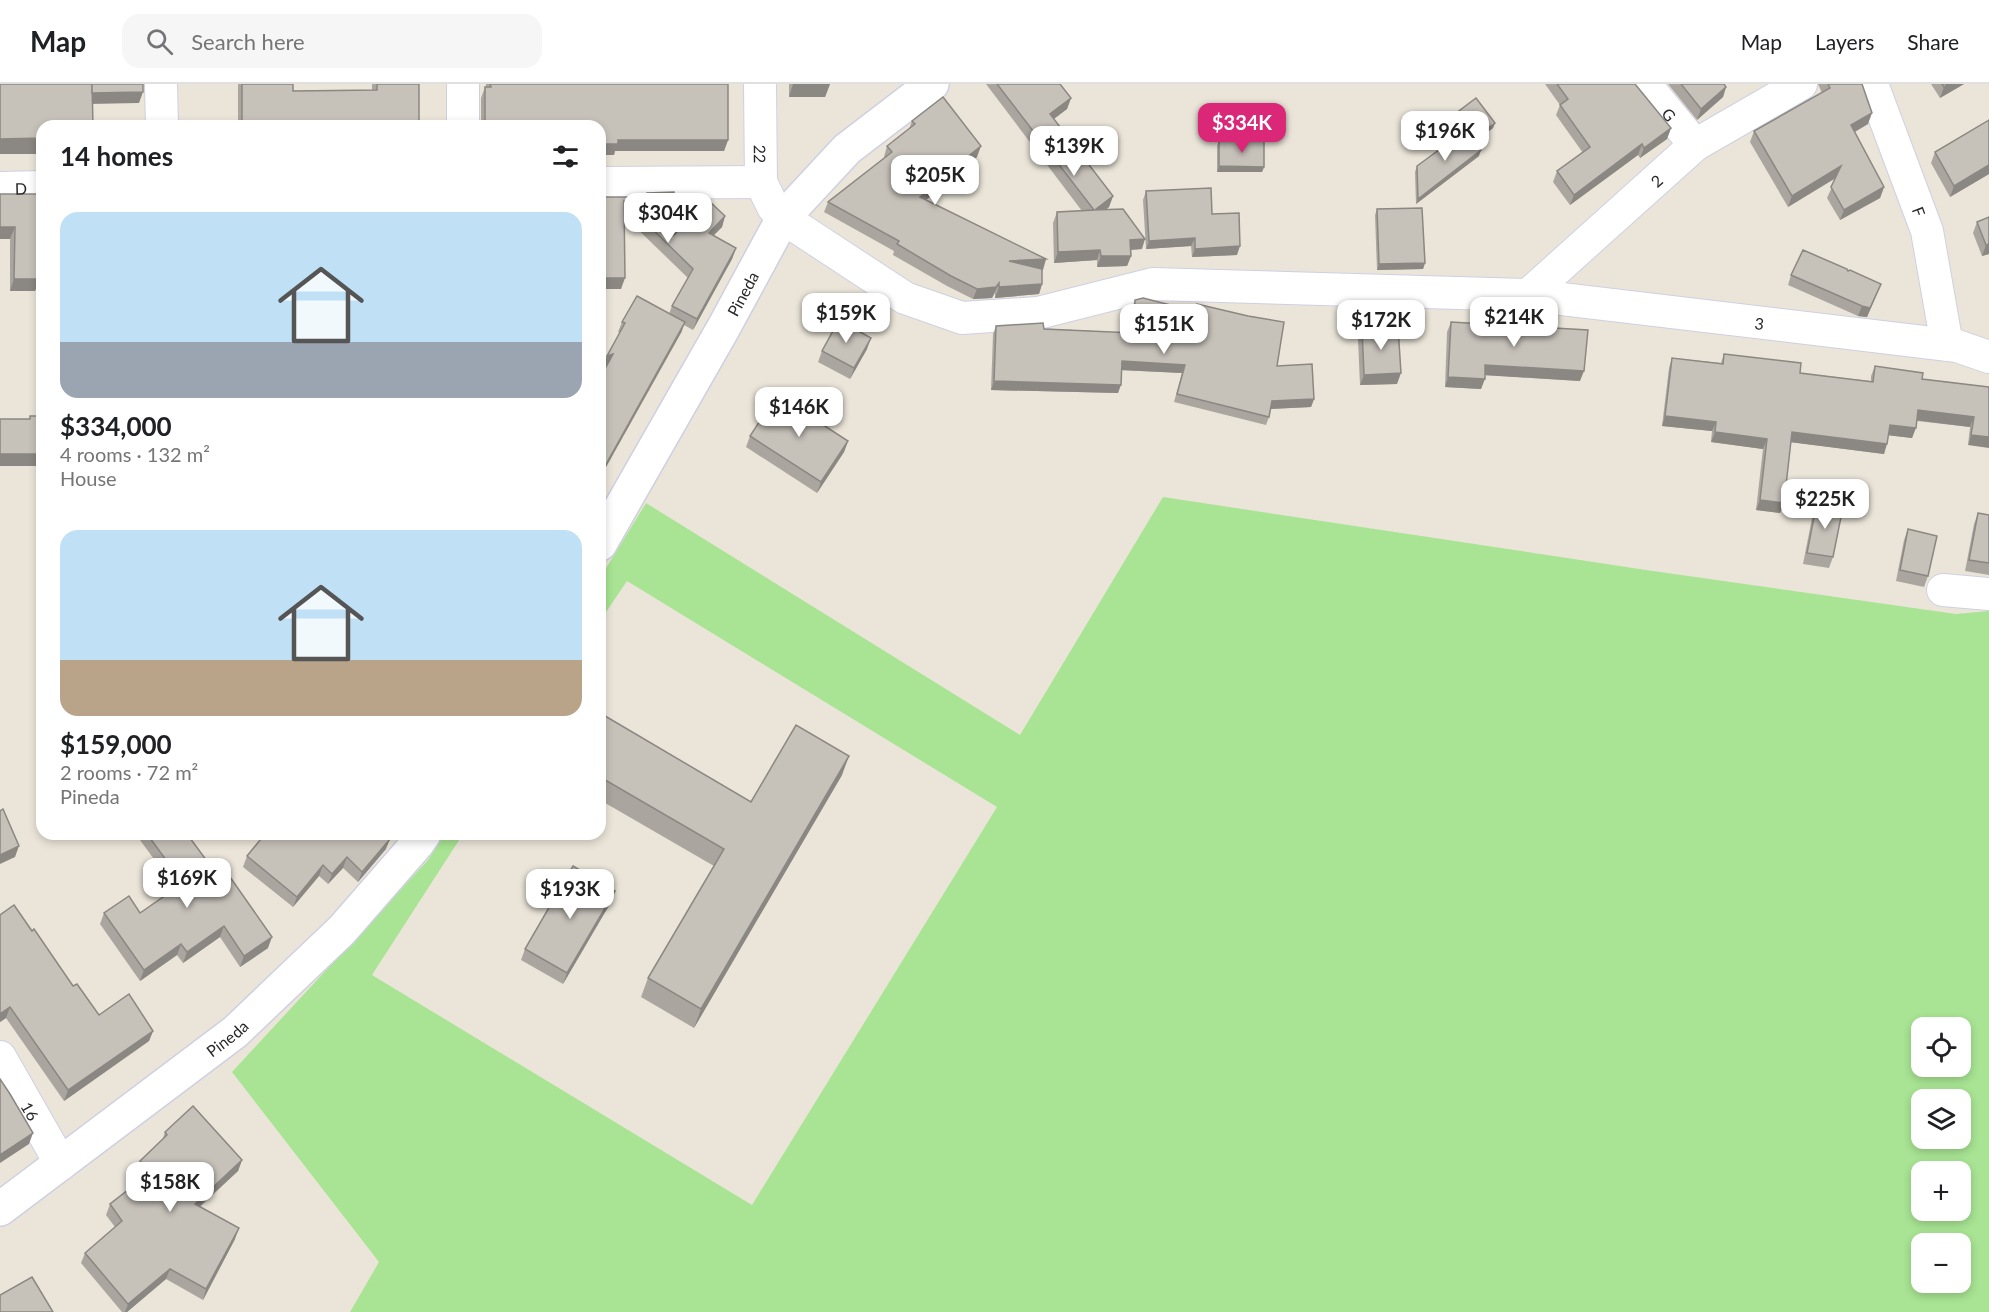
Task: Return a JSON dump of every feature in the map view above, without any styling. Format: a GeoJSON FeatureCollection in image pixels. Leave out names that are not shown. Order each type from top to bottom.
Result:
{"type":"FeatureCollection","features":[{"type":"Feature","properties":{"kind":"street"},"geometry":{"type":"LineString","coordinates":[[161,84],[162,120]]}},
{"type":"Feature","properties":{"kind":"street"},"geometry":{"type":"LineString","coordinates":[[463,84],[463,120]]}},
{"type":"Feature","properties":{"kind":"street","name":"22"},"geometry":{"type":"LineString","coordinates":[[760,84],[761,182],[773,207],[783,218]]}},
{"type":"Feature","properties":{"kind":"street","name":"Pineda"},"geometry":{"type":"LineString","coordinates":[[606,534],[724,327],[783,218],[847,149],[932,84]]}},
{"type":"Feature","properties":{"kind":"street","name":"G"},"geometry":{"type":"LineString","coordinates":[[1645,84],[1695,145]]}},
{"type":"Feature","properties":{"kind":"street","name":"2"},"geometry":{"type":"LineString","coordinates":[[1528,295],[1695,145],[1800,84]]}},
{"type":"Feature","properties":{"kind":"street","name":"F"},"geometry":{"type":"LineString","coordinates":[[1872,84],[1927,231],[1947,345]]}},
{"type":"Feature","properties":{"kind":"street"},"geometry":{"type":"LineString","coordinates":[[606,183],[761,182]]}},
{"type":"Feature","properties":{"kind":"street","name":"D"},"geometry":{"type":"LineString","coordinates":[[0,188],[36,187]]}},
{"type":"Feature","properties":{"kind":"street","name":"3"},"geometry":{"type":"LineString","coordinates":[[783,218],[905,298],[962,318],[1038,312],[1153,284],[1528,295],[1957,346],[1989,357]]}},
{"type":"Feature","properties":{"kind":"street"},"geometry":{"type":"LineString","coordinates":[[1943,590],[1989,594]]}},
{"type":"Feature","properties":{"kind":"street","name":"Pineda"},"geometry":{"type":"LineString","coordinates":[[0,1209],[235,1032],[342,930],[420,840]]}},
{"type":"Feature","properties":{"kind":"street","name":"16"},"geometry":{"type":"LineString","coordinates":[[0,1056],[61,1164]]}},
{"type":"Feature","properties":{"kind":"green space"},"geometry":{"type":"Polygon","coordinates":[[[1163,497],[1956,614],[1989,611],[1989,1312],[350,1312],[379,1262],[232,1072],[428,860],[440,840],[459,840],[372,975],[752,1205],[997,807],[627,581],[606,612],[606,568],[646,503],[1020,735],[1163,497]]]}},
{"type":"Feature","properties":{"kind":"building"},"geometry":{"type":"Polygon","coordinates":[[[0,84],[92,84],[93,120],[36,120],[36,138],[0,139],[0,84]]]}},
{"type":"Feature","properties":{"kind":"building"},"geometry":{"type":"Polygon","coordinates":[[[92,84],[143,84],[143,92],[92,93],[92,84]]]}},
{"type":"Feature","properties":{"kind":"building"},"geometry":{"type":"Polygon","coordinates":[[[242,84],[293,84],[293,91],[377,90],[377,84],[419,84],[419,120],[242,120],[242,84]]]}},
{"type":"Feature","properties":{"kind":"building"},"geometry":{"type":"Polygon","coordinates":[[[490,84],[728,84],[728,140],[618,140],[618,144],[606,144],[606,120],[485,120],[485,87],[491,87],[490,84]]]}},
{"type":"Feature","properties":{"kind":"building"},"geometry":{"type":"Polygon","coordinates":[[[997,84],[1060,84],[1071,98],[1050,114],[1113,196],[1095,210],[1123,209],[1145,239],[1130,240],[1131,256],[1101,256],[1100,250],[1058,252],[1057,212],[1094,210],[997,84]]]}},
{"type":"Feature","properties":{"kind":"building"},"geometry":{"type":"Polygon","coordinates":[[[1557,84],[1635,84],[1671,128],[1644,148],[1642,144],[1574,195],[1557,171],[1590,147],[1560,105],[1568,99],[1557,84]]]}},
{"type":"Feature","properties":{"kind":"building"},"geometry":{"type":"Polygon","coordinates":[[[1681,84],[1724,84],[1726,87],[1701,109],[1681,84]]]}},
{"type":"Feature","properties":{"kind":"building"},"geometry":{"type":"Polygon","coordinates":[[[1828,84],[1862,84],[1872,113],[1851,125],[1884,187],[1844,210],[1831,187],[1841,166],[1792,196],[1754,131],[1830,88],[1828,84]]]}},
{"type":"Feature","properties":{"kind":"building"},"geometry":{"type":"Polygon","coordinates":[[[943,97],[981,146],[920,197],[1046,259],[1009,261],[1042,269],[1042,284],[999,287],[999,283],[996,287],[977,289],[897,244],[899,241],[828,202],[892,152],[887,146],[915,124],[912,121],[943,97]]]}},
{"type":"Feature","properties":{"kind":"building"},"geometry":{"type":"Polygon","coordinates":[[[1476,98],[1495,123],[1474,138],[1455,114],[1476,98]]]}},
{"type":"Feature","properties":{"kind":"building"},"geometry":{"type":"Polygon","coordinates":[[[1989,120],[1989,165],[1954,186],[1935,152],[1989,120]]]}},
{"type":"Feature","properties":{"kind":"building"},"geometry":{"type":"Polygon","coordinates":[[[1466,130],[1481,150],[1418,199],[1417,166],[1466,130]]]}},
{"type":"Feature","properties":{"kind":"building"},"geometry":{"type":"Polygon","coordinates":[[[1219,141],[1264,141],[1264,167],[1219,166],[1219,141]]]}},
{"type":"Feature","properties":{"kind":"building"},"geometry":{"type":"Polygon","coordinates":[[[1211,188],[1212,214],[1239,213],[1240,246],[1195,249],[1195,238],[1149,241],[1146,191],[1211,188]]]}},
{"type":"Feature","properties":{"kind":"building"},"geometry":{"type":"Polygon","coordinates":[[[674,192],[674,235],[708,200],[725,216],[709,233],[736,248],[697,319],[672,306],[693,269],[624,201],[625,278],[606,278],[606,197],[647,197],[647,193],[674,192]]]}},
{"type":"Feature","properties":{"kind":"building"},"geometry":{"type":"Polygon","coordinates":[[[0,194],[36,194],[36,279],[14,279],[15,227],[0,227],[0,194]]]}},
{"type":"Feature","properties":{"kind":"building"},"geometry":{"type":"Polygon","coordinates":[[[1422,208],[1425,263],[1379,264],[1377,209],[1422,208]]]}},
{"type":"Feature","properties":{"kind":"building"},"geometry":{"type":"Polygon","coordinates":[[[1989,217],[1989,244],[1986,245],[1977,222],[1989,217]]]}},
{"type":"Feature","properties":{"kind":"building"},"geometry":{"type":"Polygon","coordinates":[[[1803,250],[1881,284],[1870,308],[1791,275],[1803,250]]]}},
{"type":"Feature","properties":{"kind":"building"},"geometry":{"type":"Polygon","coordinates":[[[637,296],[685,322],[606,464],[606,367],[613,354],[607,356],[625,323],[622,322],[637,296]]]}},
{"type":"Feature","properties":{"kind":"building"},"geometry":{"type":"Polygon","coordinates":[[[1143,298],[1198,312],[1197,304],[1284,322],[1277,366],[1312,364],[1314,399],[1272,401],[1269,417],[1177,394],[1185,365],[1122,361],[1121,385],[994,381],[996,326],[1043,323],[1044,329],[1134,333],[1135,300],[1143,298]]]}},
{"type":"Feature","properties":{"kind":"building"},"geometry":{"type":"Polygon","coordinates":[[[839,320],[871,338],[854,368],[822,351],[839,320]]]}},
{"type":"Feature","properties":{"kind":"building"},"geometry":{"type":"Polygon","coordinates":[[[1451,322],[1588,330],[1584,371],[1485,365],[1485,379],[1448,377],[1451,322]]]}},
{"type":"Feature","properties":{"kind":"building"},"geometry":{"type":"Polygon","coordinates":[[[1398,327],[1401,373],[1364,375],[1362,329],[1398,327]]]}},
{"type":"Feature","properties":{"kind":"building"},"geometry":{"type":"Polygon","coordinates":[[[1724,354],[1801,363],[1800,373],[1873,382],[1875,366],[1923,373],[1922,379],[1989,387],[1989,437],[1971,435],[1974,417],[1918,410],[1916,428],[1890,425],[1887,444],[1792,432],[1784,503],[1760,500],[1767,439],[1715,432],[1716,422],[1665,416],[1672,358],[1723,364],[1724,354]]]}},
{"type":"Feature","properties":{"kind":"building"},"geometry":{"type":"Polygon","coordinates":[[[777,395],[848,441],[821,482],[750,436],[777,395]]]}},
{"type":"Feature","properties":{"kind":"building"},"geometry":{"type":"Polygon","coordinates":[[[30,416],[36,416],[36,454],[0,454],[0,419],[30,419],[30,416]]]}},
{"type":"Feature","properties":{"kind":"building"},"geometry":{"type":"Polygon","coordinates":[[[1817,502],[1843,507],[1833,557],[1807,553],[1817,502]]]}},
{"type":"Feature","properties":{"kind":"building"},"geometry":{"type":"Polygon","coordinates":[[[1978,513],[1989,515],[1989,563],[1969,560],[1978,513]]]}},
{"type":"Feature","properties":{"kind":"building"},"geometry":{"type":"Polygon","coordinates":[[[1908,529],[1937,536],[1928,576],[1900,570],[1908,529]]]}},
{"type":"Feature","properties":{"kind":"building"},"geometry":{"type":"Polygon","coordinates":[[[606,717],[751,802],[796,725],[849,756],[701,1009],[648,978],[724,849],[606,780],[606,717]]]}},
{"type":"Feature","properties":{"kind":"building"},"geometry":{"type":"Polygon","coordinates":[[[3,809],[19,846],[0,855],[0,811],[3,809]]]}},
{"type":"Feature","properties":{"kind":"building"},"geometry":{"type":"Polygon","coordinates":[[[151,840],[191,840],[224,884],[230,877],[272,937],[244,956],[224,926],[187,952],[181,944],[144,970],[104,913],[129,896],[140,913],[183,883],[151,840]]]}},
{"type":"Feature","properties":{"kind":"building"},"geometry":{"type":"Polygon","coordinates":[[[260,840],[389,840],[362,872],[347,857],[332,874],[323,865],[297,897],[247,856],[260,840]]]}},
{"type":"Feature","properties":{"kind":"building"},"geometry":{"type":"Polygon","coordinates":[[[573,866],[615,891],[567,973],[525,949],[573,866]]]}},
{"type":"Feature","properties":{"kind":"building"},"geometry":{"type":"Polygon","coordinates":[[[14,905],[32,931],[34,929],[73,986],[77,984],[99,1015],[129,994],[153,1031],[68,1090],[10,1007],[0,1014],[0,915],[14,905]]]}},
{"type":"Feature","properties":{"kind":"building"},"geometry":{"type":"Polygon","coordinates":[[[0,1079],[33,1133],[0,1155],[0,1079]]]}},
{"type":"Feature","properties":{"kind":"building"},"geometry":{"type":"Polygon","coordinates":[[[193,1106],[242,1160],[195,1204],[239,1228],[206,1289],[170,1269],[128,1304],[85,1253],[122,1221],[110,1204],[151,1172],[140,1161],[167,1135],[165,1132],[193,1106]]]}},
{"type":"Feature","properties":{"kind":"building"},"geometry":{"type":"Polygon","coordinates":[[[32,1277],[53,1312],[0,1312],[0,1295],[32,1277]]]}}]}
